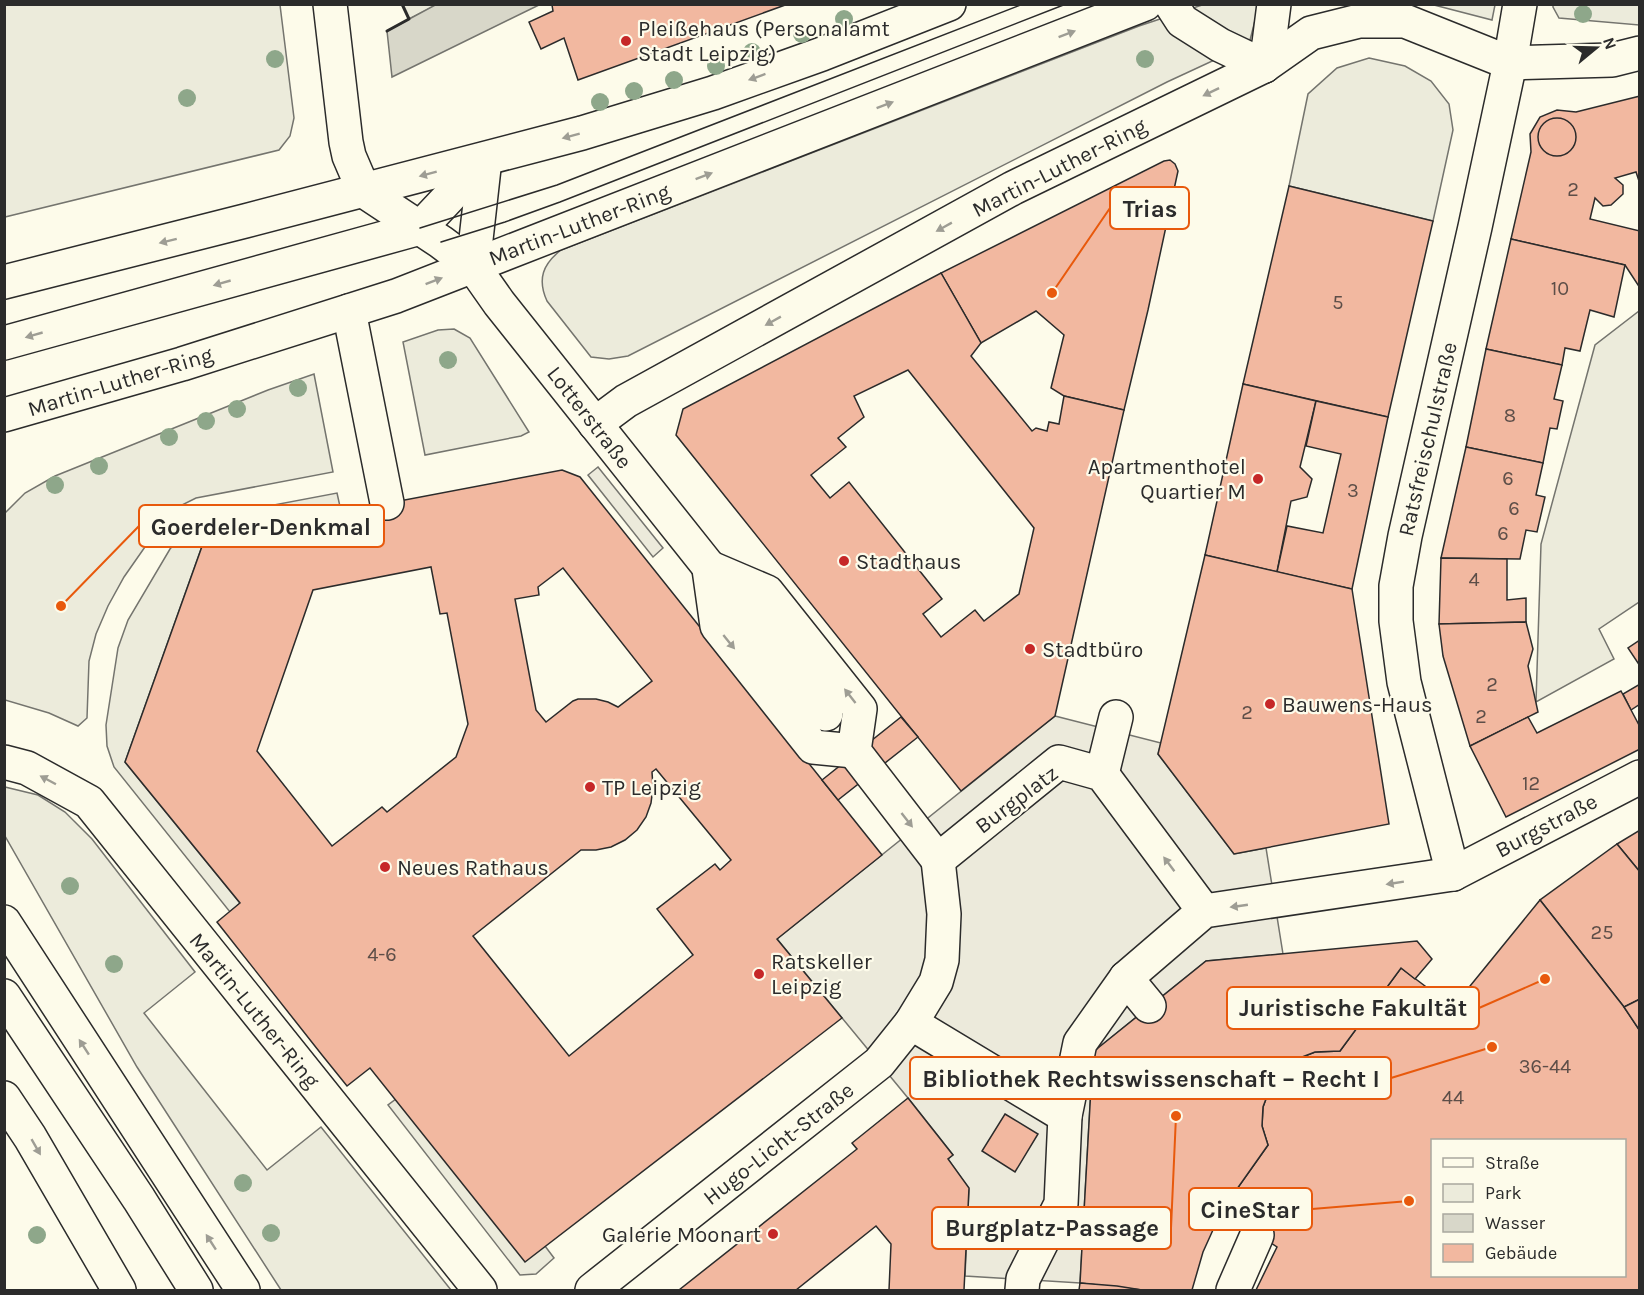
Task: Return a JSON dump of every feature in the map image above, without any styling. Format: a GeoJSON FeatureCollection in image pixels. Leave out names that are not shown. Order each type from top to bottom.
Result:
{"type":"FeatureCollection","features":[{"type":"Feature","properties":{"kind":"street"},"geometry":{"type":"LineString","coordinates":[[330,4],[346,142],[349,156],[364,191]]}},
{"type":"Feature","properties":{"kind":"street"},"geometry":{"type":"LineString","coordinates":[[4,282],[582,133],[713,93],[822,54],[949,4]]}},
{"type":"Feature","properties":{"kind":"street","name":"Martin-Luther-Ring"},"geometry":{"type":"LineString","coordinates":[[4,416],[182,364],[396,296],[1144,4]]}},
{"type":"Feature","properties":{"kind":"street"},"geometry":{"type":"LineString","coordinates":[[1172,4],[1182,21],[1220,45],[1264,66],[1274,4]]}},
{"type":"Feature","properties":{"kind":"street","name":"Ratsfreischulstraße"},"geometry":{"type":"LineString","coordinates":[[1453,874],[1404,682],[1396,621],[1396,586],[1475,228],[1521,4]]}},
{"type":"Feature","properties":{"kind":"street","name":"Martin-Luther-Ring"},"geometry":{"type":"LineString","coordinates":[[595,424],[626,401],[1013,188],[1264,66],[1311,33],[1359,21],[1405,21],[1510,63]]}},
{"type":"Feature","properties":{"kind":"street"},"geometry":{"type":"LineString","coordinates":[[1510,63],[1612,60],[1640,53]]}},
{"type":"Feature","properties":{"kind":"street"},"geometry":{"type":"LineString","coordinates":[[4,365],[430,235],[485,159]]}},
{"type":"Feature","properties":{"kind":"street"},"geometry":{"type":"LineString","coordinates":[[473,266],[485,159]]}},
{"type":"Feature","properties":{"kind":"street","name":"Lotterstraße"},"geometry":{"type":"LineString","coordinates":[[364,191],[473,266],[499,303],[709,567],[767,592],[860,709],[854,751]]}},
{"type":"Feature","properties":{"kind":"street"},"geometry":{"type":"LineString","coordinates":[[4,343],[430,235]]}},
{"type":"Feature","properties":{"kind":"street"},"geometry":{"type":"LineString","coordinates":[[349,311],[387,503]]}},
{"type":"Feature","properties":{"kind":"street"},"geometry":{"type":"LineString","coordinates":[[709,567],[826,714]]}},
{"type":"Feature","properties":{"kind":"street"},"geometry":{"type":"LineString","coordinates":[[709,567],[717,626],[813,747],[854,751],[938,860],[944,914],[942,960],[936,982],[911,1023],[1065,1116]]}},
{"type":"Feature","properties":{"kind":"street"},"geometry":{"type":"LineString","coordinates":[[1116,717],[1102,774],[1204,911]]}},
{"type":"Feature","properties":{"kind":"street","name":"Martin-Luther-Ring"},"geometry":{"type":"LineString","coordinates":[[4,762],[27,768],[89,802],[480,1290]]}},
{"type":"Feature","properties":{"kind":"street","name":"Burgplatz"},"geometry":{"type":"LineString","coordinates":[[938,860],[1059,762],[1102,774]]}},
{"type":"Feature","properties":{"kind":"street","name":"Burgstraße"},"geometry":{"type":"LineString","coordinates":[[1453,874],[1640,777]]}},
{"type":"Feature","properties":{"kind":"street"},"geometry":{"type":"LineString","coordinates":[[1022,1285],[1061,1204],[1065,1116],[1080,1043],[1126,978],[1204,911],[1453,874]]}},
{"type":"Feature","properties":{"kind":"street"},"geometry":{"type":"LineString","coordinates":[[4,922],[243,1290]]}},
{"type":"Feature","properties":{"kind":"street"},"geometry":{"type":"LineString","coordinates":[[1126,978],[1149,1006]]}},
{"type":"Feature","properties":{"kind":"street"},"geometry":{"type":"LineString","coordinates":[[4,996],[196,1290]]}},
{"type":"Feature","properties":{"kind":"street","name":"Hugo-Licht-Straße"},"geometry":{"type":"LineString","coordinates":[[592,1290],[879,1063],[911,1023]]}},
{"type":"Feature","properties":{"kind":"street"},"geometry":{"type":"LineString","coordinates":[[4,1028],[124,1209],[174,1290]]}},
{"type":"Feature","properties":{"kind":"street"},"geometry":{"type":"LineString","coordinates":[[4,1098],[30,1137],[119,1290]]}},
{"type":"Feature","properties":{"kind":"street"},"geometry":{"type":"LineString","coordinates":[[1233,1290],[1257,1235]]}},
{"type":"Feature","properties":{"kind":"green space"},"geometry":{"type":"Polygon","coordinates":[[[1495,4],[1492,20],[1434,5],[1495,4]]]}},
{"type":"Feature","properties":{"kind":"green space"},"geometry":{"type":"Polygon","coordinates":[[[4,5],[280,5],[294,118],[290,136],[279,150],[5,217],[4,5]]]}},
{"type":"Feature","properties":{"kind":"green space"},"geometry":{"type":"Polygon","coordinates":[[[402,5],[437,5],[409,19],[402,5]]]}},
{"type":"Feature","properties":{"kind":"green space"},"geometry":{"type":"Polygon","coordinates":[[[1202,5],[1259,5],[1249,44],[1167,82],[628,356],[609,359],[591,357],[547,301],[542,279],[546,266],[561,250],[1139,26],[1202,5]]]}},
{"type":"Feature","properties":{"kind":"green space"},"geometry":{"type":"Polygon","coordinates":[[[1553,5],[1639,5],[1639,25],[1559,18],[1553,5]]]}},
{"type":"Feature","properties":{"kind":"green space"},"geometry":{"type":"Polygon","coordinates":[[[1369,58],[1405,66],[1431,81],[1449,104],[1453,130],[1433,221],[1289,186],[1308,94],[1337,68],[1369,58]]]}},
{"type":"Feature","properties":{"kind":"green space"},"geometry":{"type":"Polygon","coordinates":[[[1639,311],[1639,602],[1599,629],[1614,659],[1536,702],[1541,544],[1595,345],[1639,311]]]}},
{"type":"Feature","properties":{"kind":"green space"},"geometry":{"type":"Polygon","coordinates":[[[454,329],[470,338],[529,432],[521,436],[425,455],[403,342],[438,330],[454,329]]]}},
{"type":"Feature","properties":{"kind":"green space"},"geometry":{"type":"Polygon","coordinates":[[[314,374],[333,472],[196,498],[170,511],[124,577],[96,634],[89,661],[87,718],[78,726],[49,713],[5,700],[5,513],[25,493],[55,476],[268,390],[314,374]]]}},
{"type":"Feature","properties":{"kind":"green space"},"geometry":{"type":"Polygon","coordinates":[[[337,493],[341,511],[205,538],[125,762],[240,903],[230,912],[114,767],[107,746],[106,725],[118,648],[128,620],[170,549],[187,529],[210,517],[337,493]]]}},
{"type":"Feature","properties":{"kind":"green space"},"geometry":{"type":"Polygon","coordinates":[[[5,787],[38,795],[65,812],[92,839],[195,972],[144,1013],[267,1170],[321,1127],[451,1290],[281,1290],[137,1067],[5,836],[5,787]]]}},
{"type":"Feature","properties":{"kind":"green space"},"geometry":{"type":"Polygon","coordinates":[[[396,1099],[545,1246],[554,1258],[536,1274],[520,1275],[388,1105],[396,1099]]]}},
{"type":"Feature","properties":{"kind":"shaded area"},"geometry":{"type":"Polygon","coordinates":[[[598,467],[663,548],[653,557],[588,475],[598,467]]]}},
{"type":"Feature","properties":{"kind":"shaded area"},"geometry":{"type":"Polygon","coordinates":[[[1055,716],[1161,743],[1158,754],[1234,854],[1266,848],[1283,954],[1206,961],[1093,1052],[1080,1283],[965,1276],[969,1189],[948,1159],[953,1155],[777,939],[1055,716]]]}},
{"type":"Feature","properties":{"kind":"water"},"geometry":{"type":"Polygon","coordinates":[[[437,4],[539,5],[392,77],[387,31],[437,4]]]}},
{"type":"Feature","properties":{"kind":"building","name":"Pleißehaus (Personalamt Stadt Leipzig)"},"geometry":{"type":"Polygon","coordinates":[[[788,4],[578,80],[564,38],[541,49],[529,22],[553,11],[552,5],[788,4]]]}},
{"type":"Feature","properties":{"kind":"building"},"geometry":{"type":"Polygon","coordinates":[[[1640,96],[1640,184],[1636,172],[1615,178],[1623,185],[1623,194],[1611,205],[1603,206],[1595,198],[1590,219],[1640,231],[1640,288],[1625,265],[1511,239],[1531,152],[1530,134],[1540,117],[1557,110],[1576,112],[1640,96]]]}},
{"type":"Feature","properties":{"kind":"building"},"geometry":{"type":"Polygon","coordinates":[[[1557,118],[1570,124],[1576,137],[1570,150],[1557,156],[1544,150],[1538,137],[1544,124],[1557,118]]]}},
{"type":"Feature","properties":{"kind":"building"},"geometry":{"type":"Polygon","coordinates":[[[1170,160],[1178,171],[1124,410],[1064,396],[1051,388],[1064,335],[1036,311],[981,343],[941,273],[1170,160]]]}},
{"type":"Feature","properties":{"kind":"building"},"geometry":{"type":"Polygon","coordinates":[[[1289,186],[1433,221],[1388,417],[1243,384],[1289,186]]]}},
{"type":"Feature","properties":{"kind":"building"},"geometry":{"type":"Polygon","coordinates":[[[1511,239],[1625,265],[1614,317],[1590,310],[1580,351],[1565,348],[1562,365],[1486,349],[1511,239]]]}},
{"type":"Feature","properties":{"kind":"building","name":"Stadthaus"},"geometry":{"type":"Polygon","coordinates":[[[941,273],[981,343],[971,356],[1032,431],[1036,428],[1047,431],[1049,422],[1059,424],[1064,396],[1124,410],[1055,716],[961,791],[676,435],[683,409],[941,273]],[[908,370],[854,396],[864,417],[838,438],[846,447],[811,475],[830,498],[849,482],[942,599],[923,614],[941,637],[975,610],[984,621],[1019,594],[1034,528],[908,370]]]}},
{"type":"Feature","properties":{"kind":"building"},"geometry":{"type":"Polygon","coordinates":[[[1486,349],[1562,365],[1554,399],[1563,401],[1557,429],[1550,428],[1543,463],[1466,447],[1486,349]]]}},
{"type":"Feature","properties":{"kind":"building"},"geometry":{"type":"Polygon","coordinates":[[[1243,384],[1316,401],[1300,467],[1312,479],[1307,497],[1291,501],[1277,572],[1205,555],[1243,384]]]}},
{"type":"Feature","properties":{"kind":"building"},"geometry":{"type":"Polygon","coordinates":[[[1316,401],[1388,417],[1352,589],[1277,572],[1287,526],[1323,533],[1341,454],[1306,446],[1316,401]]]}},
{"type":"Feature","properties":{"kind":"building"},"geometry":{"type":"Polygon","coordinates":[[[1466,447],[1543,463],[1536,495],[1545,497],[1537,532],[1526,530],[1520,559],[1441,558],[1466,447]]]}},
{"type":"Feature","properties":{"kind":"building","name":"Neues Rathaus"},"geometry":{"type":"Polygon","coordinates":[[[562,470],[580,477],[882,855],[777,939],[842,1018],[525,1262],[370,1068],[347,1086],[322,1055],[217,922],[240,903],[125,762],[205,538],[562,470]],[[431,567],[313,590],[257,751],[332,846],[382,807],[387,812],[456,757],[468,724],[447,613],[440,614],[431,567]],[[563,568],[538,587],[539,595],[515,599],[536,710],[546,722],[578,699],[596,699],[618,707],[652,681],[563,568]],[[656,769],[652,772],[651,803],[646,817],[637,830],[625,840],[611,847],[581,850],[473,936],[569,1056],[693,955],[657,909],[715,864],[720,870],[731,860],[656,769]]]}},
{"type":"Feature","properties":{"kind":"building","name":"Bauwens-Haus"},"geometry":{"type":"Polygon","coordinates":[[[1205,555],[1352,589],[1389,824],[1234,854],[1158,754],[1205,555]]]}},
{"type":"Feature","properties":{"kind":"building"},"geometry":{"type":"Polygon","coordinates":[[[1441,558],[1507,559],[1507,600],[1526,598],[1526,622],[1439,624],[1441,558]]]}},
{"type":"Feature","properties":{"kind":"building"},"geometry":{"type":"Polygon","coordinates":[[[1526,622],[1533,649],[1528,666],[1538,712],[1470,746],[1443,656],[1439,624],[1526,622]]]}},
{"type":"Feature","properties":{"kind":"building"},"geometry":{"type":"Polygon","coordinates":[[[1640,640],[1640,666],[1628,648],[1640,640]]]}},
{"type":"Feature","properties":{"kind":"building"},"geometry":{"type":"Polygon","coordinates":[[[1640,684],[1640,704],[1631,710],[1623,694],[1640,684]]]}},
{"type":"Feature","properties":{"kind":"building"},"geometry":{"type":"Polygon","coordinates":[[[1621,691],[1640,727],[1640,749],[1506,817],[1470,746],[1528,717],[1537,733],[1621,691]]]}},
{"type":"Feature","properties":{"kind":"building"},"geometry":{"type":"Polygon","coordinates":[[[901,717],[918,737],[838,800],[822,780],[901,717]]]}},
{"type":"Feature","properties":{"kind":"building"},"geometry":{"type":"Polygon","coordinates":[[[1640,830],[1640,872],[1617,844],[1640,830]]]}},
{"type":"Feature","properties":{"kind":"building"},"geometry":{"type":"Polygon","coordinates":[[[1617,844],[1640,872],[1640,999],[1624,1007],[1540,900],[1617,844]]]}},
{"type":"Feature","properties":{"kind":"building"},"geometry":{"type":"Polygon","coordinates":[[[1540,900],[1624,1007],[1640,1031],[1640,1290],[1256,1290],[1277,1247],[1222,1210],[1268,1145],[1262,1126],[1263,1107],[1270,1088],[1281,1072],[1297,1059],[1315,1052],[1340,1051],[1401,968],[1453,1007],[1540,900]]]}},
{"type":"Feature","properties":{"kind":"building"},"geometry":{"type":"Polygon","coordinates":[[[1417,941],[1432,959],[1415,979],[1401,968],[1340,1051],[1315,1052],[1297,1059],[1281,1072],[1270,1088],[1263,1107],[1262,1126],[1268,1145],[1222,1210],[1203,1252],[1192,1290],[1142,1290],[1080,1283],[1093,1052],[1206,961],[1417,941]]]}},
{"type":"Feature","properties":{"kind":"building"},"geometry":{"type":"Polygon","coordinates":[[[1640,999],[1640,1031],[1624,1007],[1640,999]]]}},
{"type":"Feature","properties":{"kind":"building"},"geometry":{"type":"Polygon","coordinates":[[[908,1098],[953,1155],[948,1159],[969,1188],[964,1290],[889,1290],[891,1244],[876,1226],[796,1290],[679,1290],[857,1149],[852,1143],[908,1098]]]}},
{"type":"Feature","properties":{"kind":"building"},"geometry":{"type":"Polygon","coordinates":[[[1005,1114],[1038,1134],[1015,1172],[982,1151],[1005,1114]]]}},
{"type":"Feature","properties":{"kind":"building"},"geometry":{"type":"Polygon","coordinates":[[[1080,1283],[1117,1286],[1142,1290],[1079,1290],[1080,1283]]]}},
{"type":"Feature","properties":{"kind":"tram line"},"geometry":{"type":"LineString","coordinates":[[420,228],[557,185],[1023,4]]}},
{"type":"Feature","properties":{"kind":"tram line"},"geometry":{"type":"LineString","coordinates":[[441,242],[560,202],[1066,4]]}},
{"type":"Feature","properties":{"kind":"wall"},"geometry":{"type":"LineString","coordinates":[[387,31],[409,19],[402,4]]}},
{"type":"Feature","properties":{"kind":"place","name":"Pleißehaus (Personalamt Stadt Leipzig)"},"geometry":{"type":"Point","coordinates":[626,41]}},
{"type":"Feature","properties":{"kind":"place","name":"Trias"},"geometry":{"type":"Point","coordinates":[1052,293]}},
{"type":"Feature","properties":{"kind":"place","name":"Apartmenthotel Quartier M"},"geometry":{"type":"Point","coordinates":[1258,479]}},
{"type":"Feature","properties":{"kind":"place","name":"Stadthaus"},"geometry":{"type":"Point","coordinates":[844,561]}},
{"type":"Feature","properties":{"kind":"place","name":"Goerdeler-Denkmal"},"geometry":{"type":"Point","coordinates":[61,606]}},
{"type":"Feature","properties":{"kind":"place","name":"Stadtbüro"},"geometry":{"type":"Point","coordinates":[1030,649]}},
{"type":"Feature","properties":{"kind":"place","name":"Bauwens-Haus"},"geometry":{"type":"Point","coordinates":[1270,704]}},
{"type":"Feature","properties":{"kind":"place","name":"TP Leipzig"},"geometry":{"type":"Point","coordinates":[590,787]}},
{"type":"Feature","properties":{"kind":"place","name":"Neues Rathaus"},"geometry":{"type":"Point","coordinates":[385,867]}},
{"type":"Feature","properties":{"kind":"place","name":"Ratskeller Leipzig"},"geometry":{"type":"Point","coordinates":[759,974]}},
{"type":"Feature","properties":{"kind":"place","name":"Juristische Fakultät"},"geometry":{"type":"Point","coordinates":[1545,979]}},
{"type":"Feature","properties":{"kind":"place","name":"Bibliothek Rechtswissenschaft – Recht I"},"geometry":{"type":"Point","coordinates":[1492,1047]}},
{"type":"Feature","properties":{"kind":"place","name":"Burgplatz-Passage"},"geometry":{"type":"Point","coordinates":[1176,1116]}},
{"type":"Feature","properties":{"kind":"place","name":"CineStar"},"geometry":{"type":"Point","coordinates":[1409,1201]}},
{"type":"Feature","properties":{"kind":"place","name":"Galerie Moonart"},"geometry":{"type":"Point","coordinates":[773,1234]}}]}
